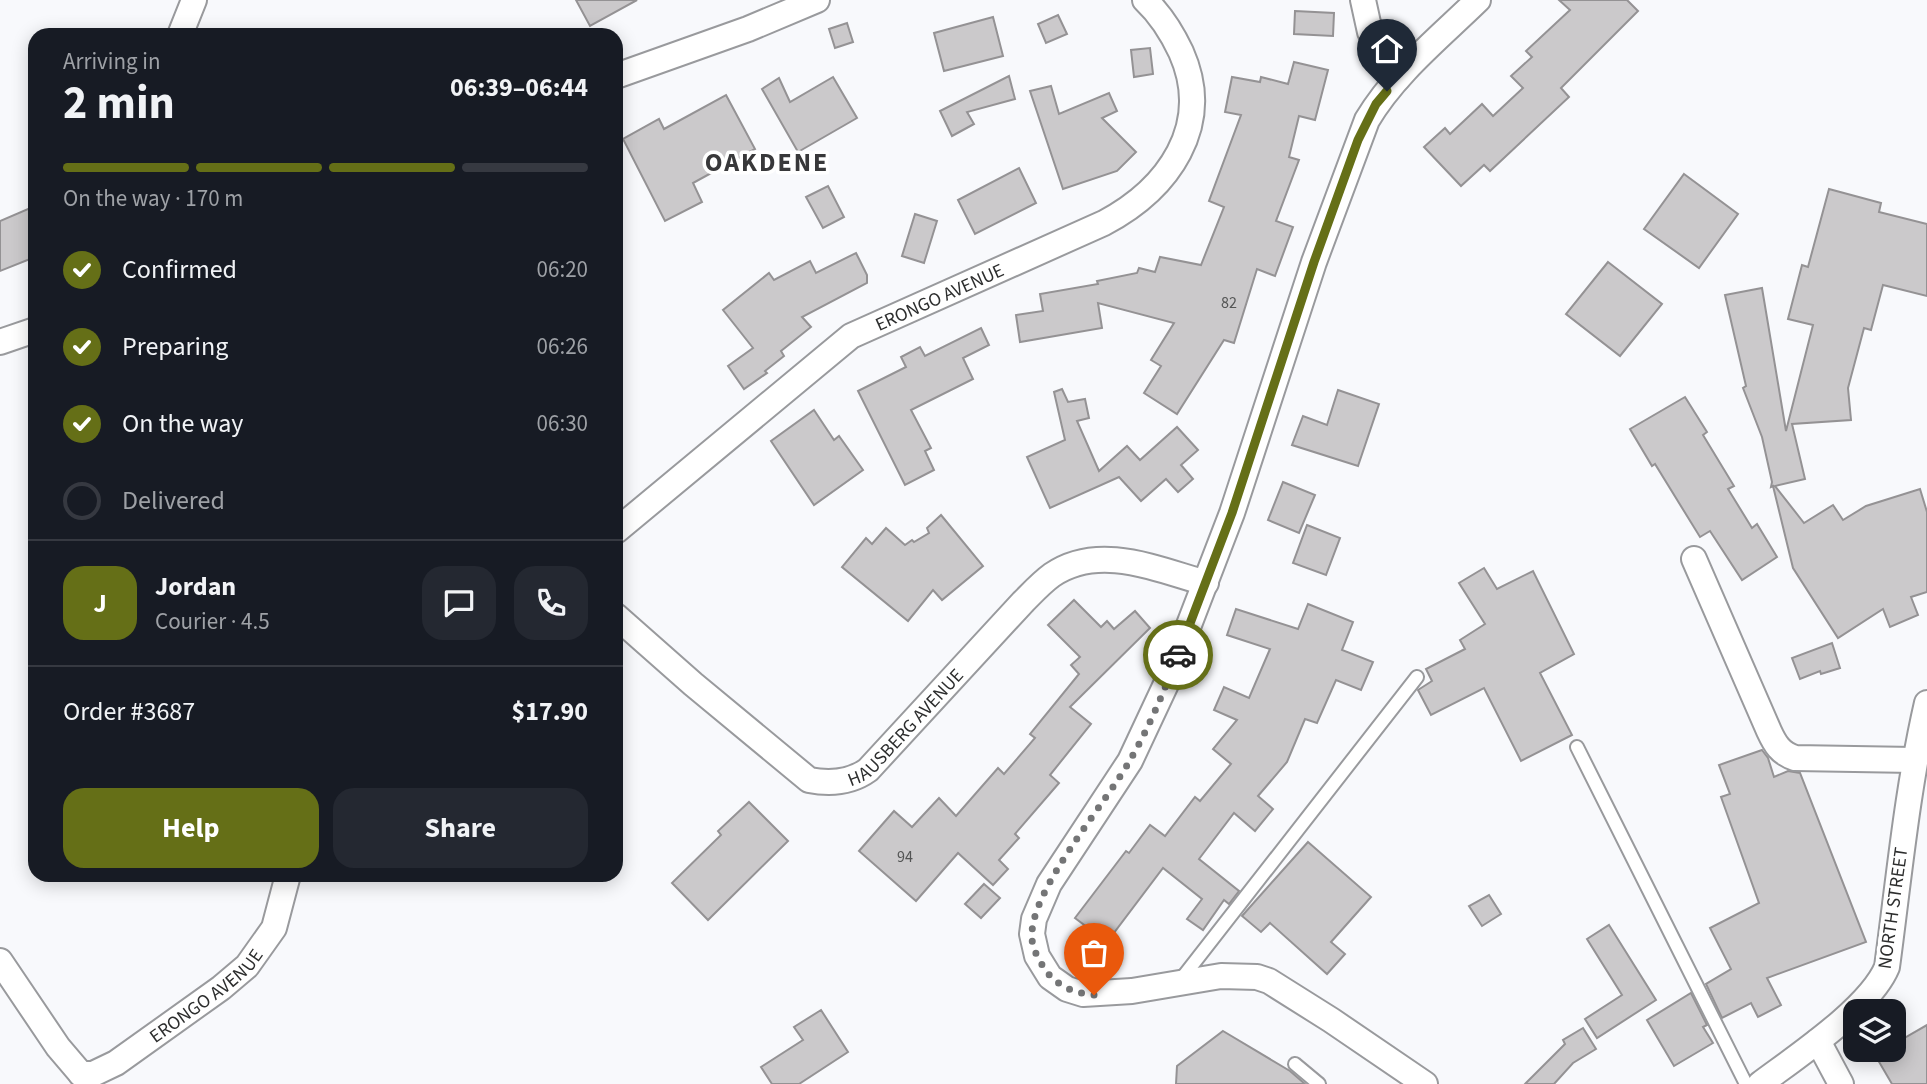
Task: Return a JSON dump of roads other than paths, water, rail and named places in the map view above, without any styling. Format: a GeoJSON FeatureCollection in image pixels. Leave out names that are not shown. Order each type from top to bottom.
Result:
{"type":"FeatureCollection","features":[{"type":"Feature","properties":{"kind":"street"},"geometry":{"type":"LineString","coordinates":[[183,28],[194,0]]}},
{"type":"Feature","properties":{"kind":"street"},"geometry":{"type":"LineString","coordinates":[[623,74],[748,29],[817,0]]}},
{"type":"Feature","properties":{"kind":"street","name":"ERONGO AVENUE"},"geometry":{"type":"LineString","coordinates":[[623,525],[851,336],[1104,223],[1127,210],[1151,191],[1175,159],[1191,118],[1191,80],[1188,67],[1168,26],[1145,0]]}},
{"type":"Feature","properties":{"kind":"street"},"geometry":{"type":"LineString","coordinates":[[1363,0],[1370,32],[1398,78]]}},
{"type":"Feature","properties":{"kind":"street"},"geometry":{"type":"LineString","coordinates":[[1413,1081],[1331,1020],[1269,981],[1257,977],[1221,976],[1111,994],[1075,992],[1050,976],[1037,956],[1032,934],[1034,919],[1049,884],[1113,789],[1147,727],[1232,513],[1314,262],[1358,140],[1376,104],[1398,78],[1478,0]]}},
{"type":"Feature","properties":{"kind":"street"},"geometry":{"type":"LineString","coordinates":[[0,342],[28,332]]}},
{"type":"Feature","properties":{"kind":"street","name":"HAUSBERG AVENUE"},"geometry":{"type":"LineString","coordinates":[[623,622],[693,684],[809,779],[833,782],[858,778],[868,770],[1023,601],[1061,570],[1088,560],[1105,558],[1130,562],[1206,583]]}},
{"type":"Feature","properties":{"kind":"street"},"geometry":{"type":"LineString","coordinates":[[1694,559],[1780,750],[1795,758],[1914,760]]}},
{"type":"Feature","properties":{"kind":"street","name":"NORTH STREET"},"geometry":{"type":"LineString","coordinates":[[1760,1084],[1818,1041],[1876,988],[1887,967],[1914,760],[1927,703]]}},
{"type":"Feature","properties":{"kind":"street","name":"ERONGO AVENUE"},"geometry":{"type":"LineString","coordinates":[[78,1079],[116,1063],[242,971],[262,948],[274,928],[286,882]]}},
{"type":"Feature","properties":{"kind":"street"},"geometry":{"type":"LineString","coordinates":[[0,961],[78,1079]]}},
{"type":"Feature","properties":{"kind":"street"},"geometry":{"type":"LineString","coordinates":[[1818,1041],[1842,1084]]}},
{"type":"Feature","properties":{"kind":"lane"},"geometry":{"type":"LineString","coordinates":[[1179,982],[1417,677]]}},
{"type":"Feature","properties":{"kind":"lane"},"geometry":{"type":"LineString","coordinates":[[1577,747],[1746,1084]]}},
{"type":"Feature","properties":{"kind":"lane"},"geometry":{"type":"LineString","coordinates":[[1295,1064],[1320,1084]]}},
{"type":"Feature","properties":{"kind":"district","name":"OAKDENE"},"geometry":{"type":"Point","coordinates":[767,162]}}]}
